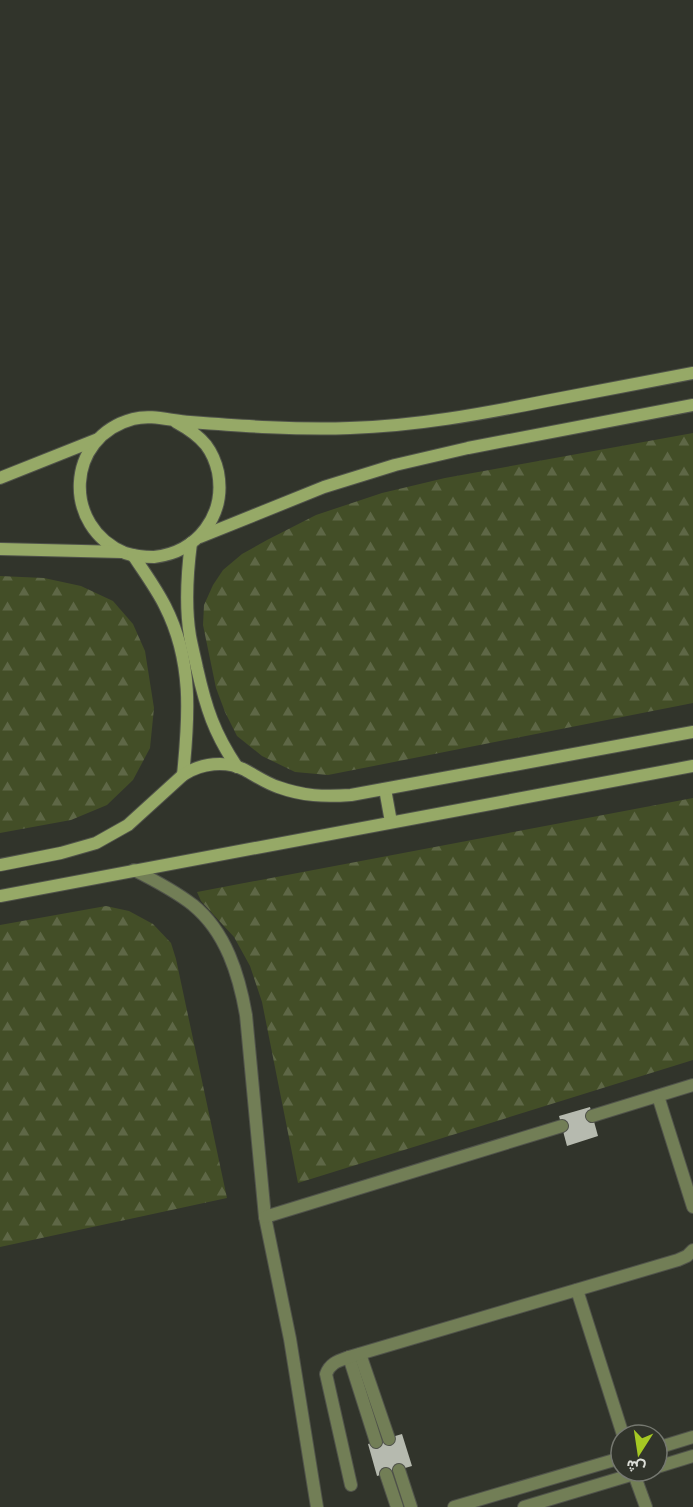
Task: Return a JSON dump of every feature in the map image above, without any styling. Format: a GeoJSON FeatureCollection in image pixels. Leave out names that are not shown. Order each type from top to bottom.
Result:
{"type":"FeatureCollection","features":[{"type":"Feature","properties":{"kind":"main road"},"geometry":{"type":"LineString","coordinates":[[183,775],[188,727],[187,689],[178,640],[166,608],[155,587],[128,554],[105,541],[90,524],[81,503],[79,480],[85,458],[98,439],[114,426],[134,418],[155,417],[176,422],[280,428],[404,425],[464,417],[693,373]]}},
{"type":"Feature","properties":{"kind":"main road"},"geometry":{"type":"LineString","coordinates":[[0,549],[163,556],[178,551],[195,540],[324,487],[395,465],[468,448],[693,405]]}},
{"type":"Feature","properties":{"kind":"main road"},"geometry":{"type":"LineString","coordinates":[[176,422],[193,432],[207,446],[216,464],[220,483],[218,503],[211,521],[195,540],[187,589],[190,635],[208,713],[216,732],[237,767]]}},
{"type":"Feature","properties":{"kind":"main road"},"geometry":{"type":"LineString","coordinates":[[0,477],[98,439]]}},
{"type":"Feature","properties":{"kind":"main road"},"geometry":{"type":"LineString","coordinates":[[0,865],[79,849],[112,835],[128,825],[183,775],[204,765],[237,767],[277,787],[327,797],[385,789],[693,732]]}},
{"type":"Feature","properties":{"kind":"main road"},"geometry":{"type":"LineString","coordinates":[[0,896],[693,766]]}},
{"type":"Feature","properties":{"kind":"main road"},"geometry":{"type":"LineString","coordinates":[[385,789],[391,822]]}},
{"type":"Feature","properties":{"kind":"lane"},"geometry":{"type":"LineString","coordinates":[[134,870],[194,906],[217,932],[234,965],[242,991],[265,1217],[290,1339],[317,1507]]}},
{"type":"Feature","properties":{"kind":"lane"},"geometry":{"type":"LineString","coordinates":[[592,1116],[693,1085]]}},
{"type":"Feature","properties":{"kind":"lane"},"geometry":{"type":"LineString","coordinates":[[658,1096],[693,1207]]}},
{"type":"Feature","properties":{"kind":"lane"},"geometry":{"type":"LineString","coordinates":[[265,1217],[562,1126]]}},
{"type":"Feature","properties":{"kind":"lane"},"geometry":{"type":"LineString","coordinates":[[351,1485],[326,1374],[332,1364],[354,1355],[678,1260],[693,1250]]}},
{"type":"Feature","properties":{"kind":"lane"},"geometry":{"type":"LineString","coordinates":[[577,1290],[619,1423]]}},
{"type":"Feature","properties":{"kind":"lane"},"geometry":{"type":"LineString","coordinates":[[354,1355],[389,1439]]}},
{"type":"Feature","properties":{"kind":"lane"},"geometry":{"type":"LineString","coordinates":[[354,1355],[376,1442]]}},
{"type":"Feature","properties":{"kind":"lane"},"geometry":{"type":"LineString","coordinates":[[669,1444],[693,1437]]}},
{"type":"Feature","properties":{"kind":"lane"},"geometry":{"type":"LineString","coordinates":[[669,1463],[693,1456]]}},
{"type":"Feature","properties":{"kind":"lane"},"geometry":{"type":"LineString","coordinates":[[454,1507],[609,1462]]}},
{"type":"Feature","properties":{"kind":"lane"},"geometry":{"type":"LineString","coordinates":[[399,1470],[411,1507]]}},
{"type":"Feature","properties":{"kind":"lane"},"geometry":{"type":"LineString","coordinates":[[386,1474],[397,1507]]}},
{"type":"Feature","properties":{"kind":"lane"},"geometry":{"type":"LineString","coordinates":[[524,1507],[609,1481]]}},
{"type":"Feature","properties":{"kind":"lane"},"geometry":{"type":"LineString","coordinates":[[641,1483],[646,1507]]}},
{"type":"Feature","properties":{"kind":"green space"},"geometry":{"type":"Polygon","coordinates":[[[693,433],[693,703],[328,775],[295,772],[262,756],[237,736],[216,688],[203,625],[204,605],[213,585],[223,570],[242,554],[316,515],[382,493],[445,478],[693,433]]]}},
{"type":"Feature","properties":{"kind":"green space"},"geometry":{"type":"Polygon","coordinates":[[[0,576],[44,578],[81,586],[113,601],[133,624],[145,651],[154,708],[150,748],[133,780],[107,805],[71,820],[0,833],[0,576]]]}},
{"type":"Feature","properties":{"kind":"green space"},"geometry":{"type":"Polygon","coordinates":[[[693,798],[693,1060],[298,1183],[262,1002],[250,966],[234,937],[201,901],[197,892],[693,798]]]}},
{"type":"Feature","properties":{"kind":"green space"},"geometry":{"type":"Polygon","coordinates":[[[106,906],[129,911],[153,924],[171,943],[227,1198],[0,1247],[0,925],[106,906]]]}},
{"type":"Feature","properties":{"kind":"building"},"geometry":{"type":"Polygon","coordinates":[[[590,1107],[598,1136],[567,1146],[559,1116],[590,1107]]]}},
{"type":"Feature","properties":{"kind":"building"},"geometry":{"type":"Polygon","coordinates":[[[402,1434],[412,1466],[377,1476],[368,1444],[402,1434]]]}}]}
